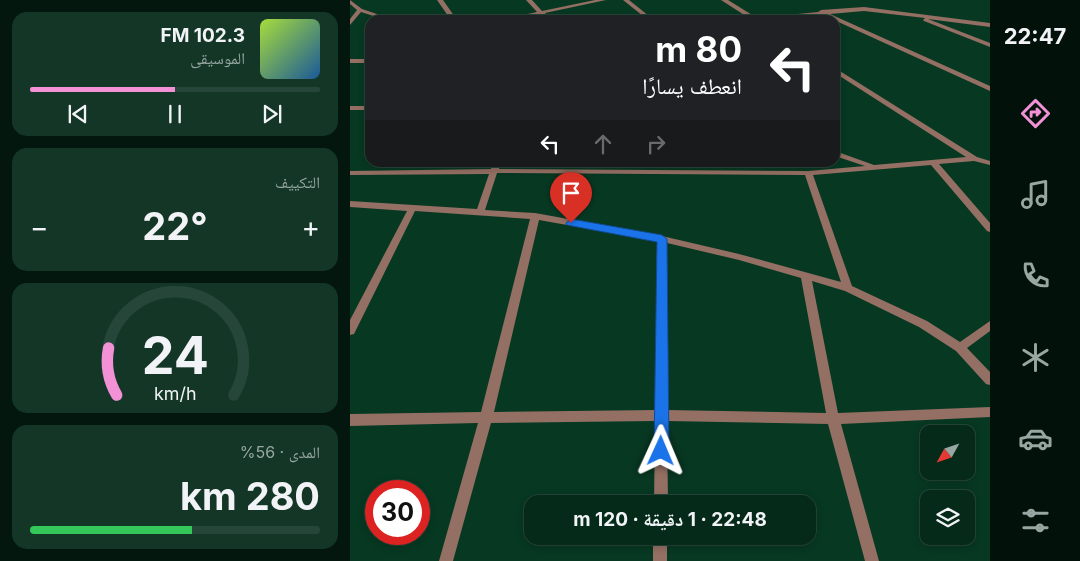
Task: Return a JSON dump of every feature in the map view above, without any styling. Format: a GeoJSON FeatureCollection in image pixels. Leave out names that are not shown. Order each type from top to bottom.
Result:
{"type":"FeatureCollection","features":[{"type":"Feature","properties":{"kind":"street"},"geometry":{"type":"LineString","coordinates":[[440,0],[450,15]]}},
{"type":"Feature","properties":{"kind":"street"},"geometry":{"type":"LineString","coordinates":[[529,0],[544,15]]}},
{"type":"Feature","properties":{"kind":"street"},"geometry":{"type":"LineString","coordinates":[[527,15],[603,0]]}},
{"type":"Feature","properties":{"kind":"street"},"geometry":{"type":"LineString","coordinates":[[626,0],[645,15]]}},
{"type":"Feature","properties":{"kind":"street"},"geometry":{"type":"LineString","coordinates":[[724,0],[748,15]]}},
{"type":"Feature","properties":{"kind":"street"},"geometry":{"type":"LineString","coordinates":[[862,0],[864,9]]}},
{"type":"Feature","properties":{"kind":"street"},"geometry":{"type":"LineString","coordinates":[[350,1],[360,10],[376,15]]}},
{"type":"Feature","properties":{"kind":"street"},"geometry":{"type":"LineString","coordinates":[[796,15],[864,9],[909,13],[987,25],[990,18]]}},
{"type":"Feature","properties":{"kind":"street"},"geometry":{"type":"LineString","coordinates":[[350,23],[360,10]]}},
{"type":"Feature","properties":{"kind":"street"},"geometry":{"type":"LineString","coordinates":[[820,12],[827,15]]}},
{"type":"Feature","properties":{"kind":"street"},"geometry":{"type":"LineString","coordinates":[[909,13],[990,46]]}},
{"type":"Feature","properties":{"kind":"street"},"geometry":{"type":"LineString","coordinates":[[840,21],[990,89]]}},
{"type":"Feature","properties":{"kind":"street"},"geometry":{"type":"LineString","coordinates":[[350,61],[365,61]]}},
{"type":"Feature","properties":{"kind":"street"},"geometry":{"type":"LineString","coordinates":[[840,73],[974,159],[990,163]]}},
{"type":"Feature","properties":{"kind":"street"},"geometry":{"type":"LineString","coordinates":[[350,108],[365,108]]}},
{"type":"Feature","properties":{"kind":"street"},"geometry":{"type":"LineString","coordinates":[[840,155],[876,167]]}},
{"type":"Feature","properties":{"kind":"street"},"geometry":{"type":"LineString","coordinates":[[350,173],[496,167],[808,173],[934,164],[974,159]]}},
{"type":"Feature","properties":{"kind":"street"},"geometry":{"type":"LineString","coordinates":[[934,164],[990,229]]}},
{"type":"Feature","properties":{"kind":"street"},"geometry":{"type":"LineString","coordinates":[[480,212],[496,167]]}},
{"type":"Feature","properties":{"kind":"street"},"geometry":{"type":"LineString","coordinates":[[808,173],[848,288]]}},
{"type":"Feature","properties":{"kind":"street"},"geometry":{"type":"LineString","coordinates":[[350,204],[535,216],[662,239],[739,256],[848,288],[923,324],[960,348],[990,380]]}},
{"type":"Feature","properties":{"kind":"street"},"geometry":{"type":"LineString","coordinates":[[350,331],[413,207]]}},
{"type":"Feature","properties":{"kind":"street"},"geometry":{"type":"LineString","coordinates":[[446,561],[486,418],[535,216]]}},
{"type":"Feature","properties":{"kind":"street"},"geometry":{"type":"LineString","coordinates":[[661,495],[662,239]]}},
{"type":"Feature","properties":{"kind":"street"},"geometry":{"type":"LineString","coordinates":[[806,276],[833,419],[872,561]]}},
{"type":"Feature","properties":{"kind":"street"},"geometry":{"type":"LineString","coordinates":[[960,348],[990,325]]}},
{"type":"Feature","properties":{"kind":"street"},"geometry":{"type":"LineString","coordinates":[[350,420],[662,415],[833,419],[990,412]]}},
{"type":"Feature","properties":{"kind":"street"},"geometry":{"type":"LineString","coordinates":[[660,545],[660,561]]}},
{"type":"Feature","properties":{"kind":"route"},"geometry":{"type":"LineString","coordinates":[[571,223],[662,239],[661,451]]}}]}
